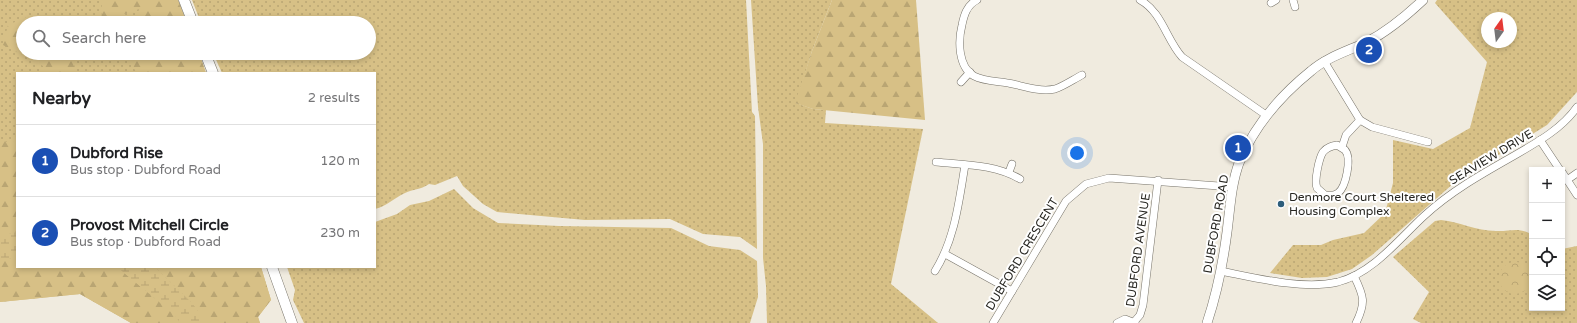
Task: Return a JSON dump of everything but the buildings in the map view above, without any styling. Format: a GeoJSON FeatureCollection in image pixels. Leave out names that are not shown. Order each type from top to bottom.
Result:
{"type":"FeatureCollection","features":[{"type":"Feature","properties":{"kind":"main road"},"geometry":{"type":"LineString","coordinates":[[184,0],[190,16]]}},
{"type":"Feature","properties":{"kind":"main road"},"geometry":{"type":"LineString","coordinates":[[208,60],[213,72]]}},
{"type":"Feature","properties":{"kind":"main road"},"geometry":{"type":"LineString","coordinates":[[272,268],[292,323]]}},
{"type":"Feature","properties":{"kind":"street","name":"DUBFORD ROAD"},"geometry":{"type":"LineString","coordinates":[[1207,323],[1221,271],[1233,187],[1242,158],[1266,115],[1296,84],[1324,61],[1382,33],[1405,17],[1422,0]]}},
{"type":"Feature","properties":{"kind":"street"},"geometry":{"type":"LineString","coordinates":[[973,1],[963,20],[960,41],[961,56],[970,72],[975,76],[987,80],[1015,84],[1030,89],[1054,89],[1082,74]]}},
{"type":"Feature","properties":{"kind":"street"},"geometry":{"type":"LineString","coordinates":[[1142,1],[1153,11],[1174,48],[1182,57],[1266,115]]}},
{"type":"Feature","properties":{"kind":"street"},"geometry":{"type":"LineString","coordinates":[[1324,61],[1360,120],[1372,127],[1428,142]]}},
{"type":"Feature","properties":{"kind":"street"},"geometry":{"type":"LineString","coordinates":[[961,82],[970,72]]}},
{"type":"Feature","properties":{"kind":"street","name":"SEAVIEW DRIVE"},"geometry":{"type":"LineString","coordinates":[[1221,271],[1311,285],[1338,282],[1354,276],[1375,262],[1425,215],[1455,191],[1540,140],[1569,118],[1577,107]]}},
{"type":"Feature","properties":{"kind":"street"},"geometry":{"type":"LineString","coordinates":[[1342,147],[1346,135],[1360,120]]}},
{"type":"Feature","properties":{"kind":"street"},"geometry":{"type":"LineString","coordinates":[[1540,140],[1558,167]]}},
{"type":"Feature","properties":{"kind":"street"},"geometry":{"type":"LineString","coordinates":[[1332,146],[1342,147],[1348,153],[1350,160],[1343,186],[1335,195],[1325,195],[1319,192],[1316,185],[1316,178],[1322,153],[1332,146]]}},
{"type":"Feature","properties":{"kind":"street"},"geometry":{"type":"LineString","coordinates":[[936,162],[989,166],[1009,172],[1020,179]]}},
{"type":"Feature","properties":{"kind":"street"},"geometry":{"type":"LineString","coordinates":[[1009,172],[1012,164]]}},
{"type":"Feature","properties":{"kind":"street"},"geometry":{"type":"LineString","coordinates":[[935,271],[945,254],[957,212],[964,165]]}},
{"type":"Feature","properties":{"kind":"street"},"geometry":{"type":"LineString","coordinates":[[1567,180],[1577,173]]}},
{"type":"Feature","properties":{"kind":"street"},"geometry":{"type":"LineString","coordinates":[[1565,177],[1577,195]]}},
{"type":"Feature","properties":{"kind":"street","name":"DUBFORD CRESCENT"},"geometry":{"type":"LineString","coordinates":[[993,323],[1057,214],[1066,201],[1086,184],[1109,178],[1158,180],[1233,187]]}},
{"type":"Feature","properties":{"kind":"street","name":"DUBFORD AVENUE"},"geometry":{"type":"LineString","coordinates":[[1117,323],[1125,319],[1135,322],[1140,315],[1143,305],[1158,180]]}},
{"type":"Feature","properties":{"kind":"street"},"geometry":{"type":"LineString","coordinates":[[945,254],[1012,291]]}},
{"type":"Feature","properties":{"kind":"street"},"geometry":{"type":"LineString","coordinates":[[1354,276],[1362,291],[1363,302],[1362,311],[1356,323]]}},
{"type":"Feature","properties":{"kind":"green space"},"geometry":{"type":"Polygon","coordinates":[[[0,0],[178,0],[184,16],[16,16],[16,60],[201,60],[206,72],[16,72],[16,268],[261,268],[271,300],[258,317],[260,323],[131,323],[80,294],[0,302],[0,0]]]}},
{"type":"Feature","properties":{"kind":"green space"},"geometry":{"type":"Polygon","coordinates":[[[102,0],[178,0],[184,16],[138,16],[139,9],[121,16],[101,16],[102,0]]]}},
{"type":"Feature","properties":{"kind":"green space"},"geometry":{"type":"Polygon","coordinates":[[[192,0],[746,0],[752,112],[755,116],[757,249],[740,237],[703,234],[670,219],[585,220],[497,212],[483,204],[463,186],[457,176],[435,185],[429,184],[408,192],[376,209],[376,72],[222,72],[216,60],[376,60],[376,16],[198,16],[192,0]]]}},
{"type":"Feature","properties":{"kind":"green space"},"geometry":{"type":"Polygon","coordinates":[[[751,0],[832,0],[812,51],[796,103],[813,109],[826,110],[825,123],[923,129],[891,284],[938,323],[767,323],[766,286],[763,258],[763,144],[758,107],[751,0]]]}},
{"type":"Feature","properties":{"kind":"green space"},"geometry":{"type":"Polygon","coordinates":[[[832,0],[916,0],[925,120],[813,109],[795,103],[812,51],[832,0]]]}},
{"type":"Feature","properties":{"kind":"green space"},"geometry":{"type":"Polygon","coordinates":[[[1437,0],[1577,0],[1577,92],[1547,125],[1454,183],[1372,255],[1352,269],[1327,277],[1302,278],[1270,273],[1293,245],[1321,245],[1333,240],[1364,233],[1385,213],[1393,183],[1393,140],[1433,149],[1470,128],[1487,62],[1435,3],[1437,0]]]}},
{"type":"Feature","properties":{"kind":"green space"},"geometry":{"type":"Polygon","coordinates":[[[16,22],[16,52],[3,45],[8,25],[16,22]]]}},
{"type":"Feature","properties":{"kind":"green space"},"geometry":{"type":"Polygon","coordinates":[[[32,60],[76,60],[73,72],[45,72],[43,66],[32,60]]]}},
{"type":"Feature","properties":{"kind":"green space"},"geometry":{"type":"Polygon","coordinates":[[[131,60],[201,60],[206,72],[136,72],[131,60]]]}},
{"type":"Feature","properties":{"kind":"green space"},"geometry":{"type":"Polygon","coordinates":[[[16,137],[16,232],[0,236],[0,140],[12,143],[16,137]]]}},
{"type":"Feature","properties":{"kind":"green space"},"geometry":{"type":"Polygon","coordinates":[[[454,189],[473,208],[498,223],[559,226],[671,228],[709,246],[740,250],[757,261],[758,297],[750,323],[304,323],[293,300],[295,290],[287,268],[376,268],[376,222],[397,214],[410,205],[429,201],[454,189]]]}},
{"type":"Feature","properties":{"kind":"green space"},"geometry":{"type":"Polygon","coordinates":[[[1441,220],[1489,231],[1518,230],[1529,233],[1529,311],[1565,311],[1565,248],[1577,246],[1577,323],[1421,323],[1413,319],[1429,292],[1393,257],[1435,221],[1441,220]]]}},
{"type":"Feature","properties":{"kind":"green space"},"geometry":{"type":"Polygon","coordinates":[[[16,232],[16,257],[0,261],[0,236],[16,232]]]}},
{"type":"Feature","properties":{"kind":"green space"},"geometry":{"type":"Polygon","coordinates":[[[16,257],[16,268],[118,268],[175,315],[180,323],[131,323],[80,294],[0,302],[0,261],[16,257]]]}},
{"type":"Feature","properties":{"kind":"green space"},"geometry":{"type":"Polygon","coordinates":[[[1512,262],[1518,262],[1527,266],[1529,269],[1529,287],[1527,290],[1518,294],[1512,294],[1503,290],[1499,281],[1499,275],[1503,266],[1512,262]]]}},
{"type":"Feature","properties":{"kind":"green space"},"geometry":{"type":"Polygon","coordinates":[[[118,268],[156,268],[191,302],[207,323],[180,323],[175,315],[118,268]]]}},
{"type":"Feature","properties":{"kind":"green space"},"geometry":{"type":"Polygon","coordinates":[[[156,268],[261,268],[271,300],[258,317],[260,323],[207,323],[191,302],[156,268]]]}},
{"type":"Feature","properties":{"kind":"place","name":"Provost Mitchell Circle"},"geometry":{"type":"Point","coordinates":[1369,50]}},
{"type":"Feature","properties":{"kind":"place","name":"Dubford Rise"},"geometry":{"type":"Point","coordinates":[1238,148]}},
{"type":"Feature","properties":{"kind":"place","name":"Denmore Court Sheltered Housing Complex"},"geometry":{"type":"Point","coordinates":[1281,204]}}]}
